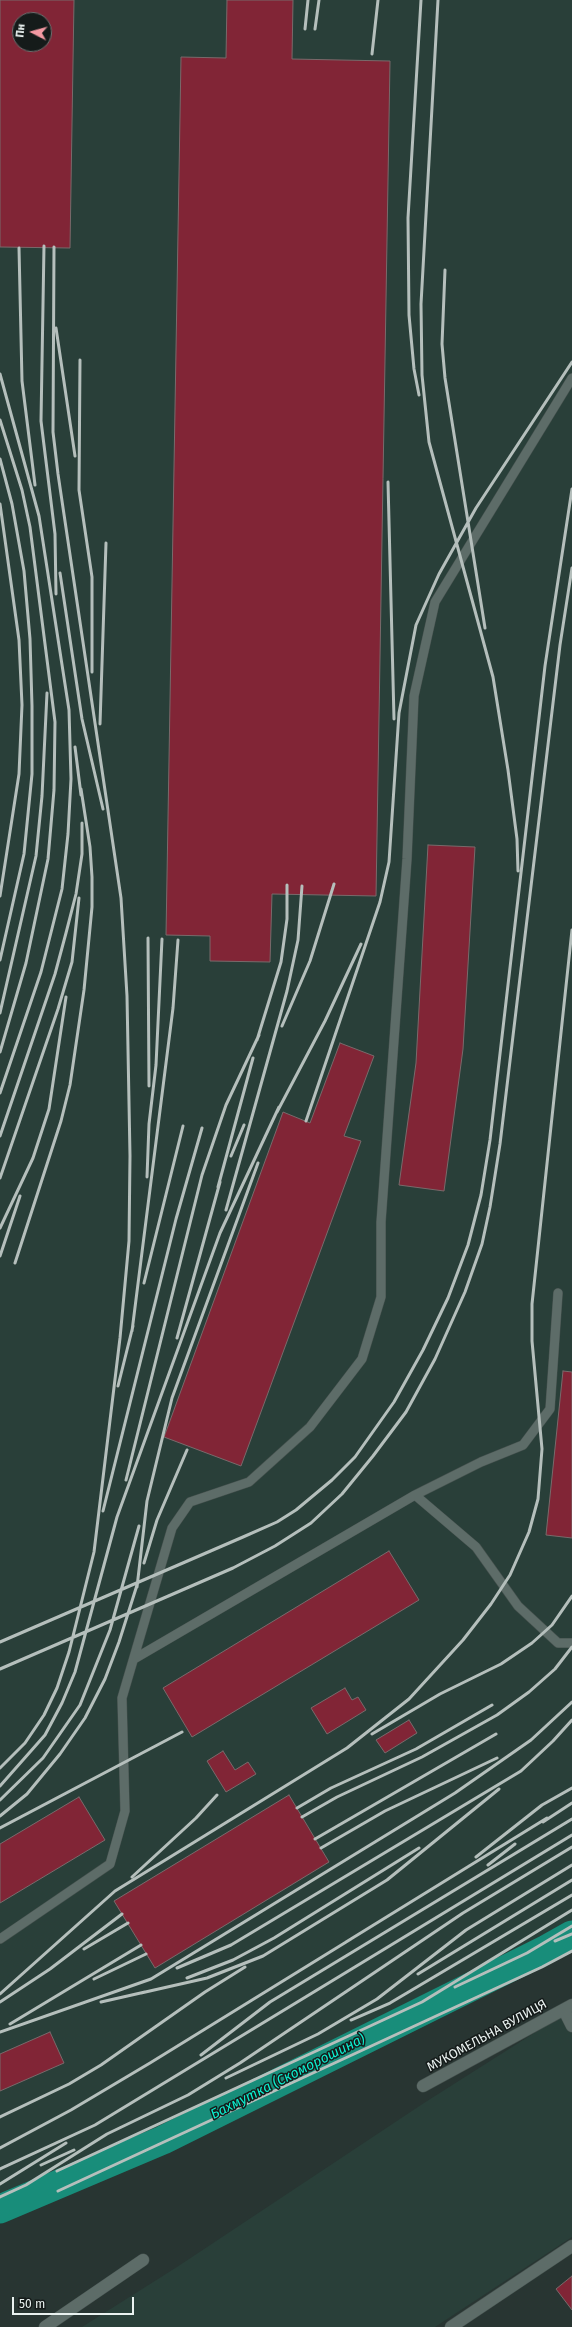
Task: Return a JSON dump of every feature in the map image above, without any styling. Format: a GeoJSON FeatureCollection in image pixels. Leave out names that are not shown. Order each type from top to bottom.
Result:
{"type":"FeatureCollection","features":[{"type":"Feature","properties":{"kind":"street"},"geometry":{"type":"LineString","coordinates":[[568,2007],[572,2026]]}},
{"type":"Feature","properties":{"kind":"street","name":"МУКОМЕЛЬНА ВУЛИЦЯ"},"geometry":{"type":"LineString","coordinates":[[423,2086],[568,2007]]}},
{"type":"Feature","properties":{"kind":"street"},"geometry":{"type":"LineString","coordinates":[[451,2327],[572,2246]]}},
{"type":"Feature","properties":{"kind":"street"},"geometry":{"type":"LineString","coordinates":[[45,2327],[143,2260]]}},
{"type":"Feature","properties":{"kind":"lane"},"geometry":{"type":"LineString","coordinates":[[0,1939],[110,1864],[125,1811],[122,1698],[172,1528],[190,1502],[249,1482],[310,1427],[362,1359],[381,1297],[381,1222],[407,859],[414,696],[435,602],[572,378]]}},
{"type":"Feature","properties":{"kind":"lane"},"geometry":{"type":"LineString","coordinates":[[134,1659],[415,1495],[481,1462],[523,1445],[550,1409],[558,1293]]}},
{"type":"Feature","properties":{"kind":"lane"},"geometry":{"type":"LineString","coordinates":[[415,1495],[476,1547],[518,1606],[558,1643],[572,1643]]}},
{"type":"Feature","properties":{"kind":"shaded area"},"geometry":{"type":"Polygon","coordinates":[[[0,0],[572,0],[572,1943],[203,2134],[0,2219],[0,0]]]}},
{"type":"Feature","properties":{"kind":"shaded area"},"geometry":{"type":"Polygon","coordinates":[[[572,2009],[572,2237],[435,2327],[82,2327],[177,2267],[424,2103],[572,2009]]]}},
{"type":"Feature","properties":{"kind":"building"},"geometry":{"type":"Polygon","coordinates":[[[0,0],[74,0],[70,248],[0,247],[0,0]]]}},
{"type":"Feature","properties":{"kind":"building"},"geometry":{"type":"Polygon","coordinates":[[[227,0],[293,0],[292,59],[390,61],[376,896],[272,894],[270,962],[210,961],[210,936],[166,935],[181,57],[226,58],[227,0]]]}},
{"type":"Feature","properties":{"kind":"building"},"geometry":{"type":"Polygon","coordinates":[[[428,845],[475,847],[463,1049],[444,1191],[399,1185],[416,1063],[428,845]]]}},
{"type":"Feature","properties":{"kind":"building"},"geometry":{"type":"Polygon","coordinates":[[[340,1043],[374,1056],[344,1136],[361,1141],[241,1466],[164,1437],[283,1112],[310,1123],[340,1043]]]}},
{"type":"Feature","properties":{"kind":"building"},"geometry":{"type":"Polygon","coordinates":[[[563,1371],[572,1372],[572,1538],[546,1535],[563,1371]]]}},
{"type":"Feature","properties":{"kind":"building"},"geometry":{"type":"Polygon","coordinates":[[[389,1551],[419,1600],[192,1737],[163,1688],[389,1551]]]}},
{"type":"Feature","properties":{"kind":"building"},"geometry":{"type":"Polygon","coordinates":[[[345,1688],[352,1700],[358,1697],[366,1710],[327,1734],[311,1708],[345,1688]]]}},
{"type":"Feature","properties":{"kind":"building"},"geometry":{"type":"Polygon","coordinates":[[[409,1720],[417,1733],[385,1753],[376,1740],[409,1720]]]}},
{"type":"Feature","properties":{"kind":"building"},"geometry":{"type":"Polygon","coordinates":[[[223,1751],[235,1770],[248,1762],[256,1774],[226,1792],[207,1761],[223,1751]]]}},
{"type":"Feature","properties":{"kind":"building"},"geometry":{"type":"Polygon","coordinates":[[[289,1795],[329,1862],[155,1968],[114,1901],[289,1795]]]}},
{"type":"Feature","properties":{"kind":"building"},"geometry":{"type":"Polygon","coordinates":[[[79,1797],[105,1840],[0,1903],[0,1844],[79,1797]]]}},
{"type":"Feature","properties":{"kind":"building"},"geometry":{"type":"Polygon","coordinates":[[[50,2032],[64,2063],[0,2091],[0,2054],[50,2032]]]}},
{"type":"Feature","properties":{"kind":"building"},"geometry":{"type":"Polygon","coordinates":[[[572,2276],[572,2310],[556,2289],[572,2276]]]}},
{"type":"Feature","properties":{"kind":"waterway","name":"Бахмутка (Скоморошина)"},"geometry":{"type":"LineString","coordinates":[[0,2209],[163,2140],[547,1949],[572,1935]]}},
{"type":"Feature","properties":{"kind":"railway"},"geometry":{"type":"LineString","coordinates":[[305,29],[308,0]]}},
{"type":"Feature","properties":{"kind":"railway"},"geometry":{"type":"LineString","coordinates":[[315,29],[319,0]]}},
{"type":"Feature","properties":{"kind":"railway"},"geometry":{"type":"LineString","coordinates":[[372,54],[378,0]]}},
{"type":"Feature","properties":{"kind":"railway"},"geometry":{"type":"LineString","coordinates":[[419,395],[414,369],[409,315],[408,218],[421,0]]}},
{"type":"Feature","properties":{"kind":"railway"},"geometry":{"type":"LineString","coordinates":[[438,0],[421,304],[422,375],[429,442],[493,677],[508,770],[517,839],[518,871]]}},
{"type":"Feature","properties":{"kind":"railway"},"geometry":{"type":"LineString","coordinates":[[44,246],[41,421],[55,534],[56,594]]}},
{"type":"Feature","properties":{"kind":"railway"},"geometry":{"type":"LineString","coordinates":[[0,1768],[25,1743],[44,1715],[57,1688],[69,1652],[94,1552],[120,1338],[129,1241],[130,1156],[127,996],[121,898],[53,432],[54,247]]}},
{"type":"Feature","properties":{"kind":"railway"},"geometry":{"type":"LineString","coordinates":[[19,248],[22,381],[35,485]]}},
{"type":"Feature","properties":{"kind":"railway"},"geometry":{"type":"LineString","coordinates":[[445,270],[442,344],[445,378],[485,628]]}},
{"type":"Feature","properties":{"kind":"railway"},"geometry":{"type":"LineString","coordinates":[[56,328],[75,456]]}},
{"type":"Feature","properties":{"kind":"railway"},"geometry":{"type":"LineString","coordinates":[[80,360],[79,490],[92,577],[92,672]]}},
{"type":"Feature","properties":{"kind":"railway"},"geometry":{"type":"LineString","coordinates":[[306,1121],[380,902],[389,862],[399,713],[416,625],[439,574],[476,508],[572,362]]}},
{"type":"Feature","properties":{"kind":"railway"},"geometry":{"type":"LineString","coordinates":[[0,374],[39,516],[69,710],[71,779],[68,834],[62,889],[41,972],[0,1093]]}},
{"type":"Feature","properties":{"kind":"railway"},"geometry":{"type":"LineString","coordinates":[[0,420],[22,490],[30,527],[55,722],[54,790],[48,859],[26,963],[0,1052]]}},
{"type":"Feature","properties":{"kind":"railway"},"geometry":{"type":"LineString","coordinates":[[0,459],[12,504],[24,571],[30,639],[32,706],[32,774],[24,854],[0,960]]}},
{"type":"Feature","properties":{"kind":"railway"},"geometry":{"type":"LineString","coordinates":[[388,482],[394,719]]}},
{"type":"Feature","properties":{"kind":"railway"},"geometry":{"type":"LineString","coordinates":[[0,1642],[277,1522],[296,1510],[332,1480],[355,1457],[394,1402],[423,1350],[448,1298],[468,1245],[481,1195],[490,1140],[545,666],[572,489]]}},
{"type":"Feature","properties":{"kind":"railway"},"geometry":{"type":"LineString","coordinates":[[0,504],[19,640],[22,705],[19,774],[0,896]]}},
{"type":"Feature","properties":{"kind":"railway"},"geometry":{"type":"LineString","coordinates":[[100,724],[106,543]]}},
{"type":"Feature","properties":{"kind":"railway"},"geometry":{"type":"LineString","coordinates":[[0,1669],[233,1568],[275,1546],[311,1523],[342,1494],[373,1456],[406,1412],[435,1359],[465,1292],[482,1244],[490,1207],[500,1144],[560,645],[572,568]]}},
{"type":"Feature","properties":{"kind":"railway"},"geometry":{"type":"LineString","coordinates":[[60,573],[82,719],[103,809]]}},
{"type":"Feature","properties":{"kind":"railway"},"geometry":{"type":"LineString","coordinates":[[0,1013],[36,856],[42,796],[47,693]]}},
{"type":"Feature","properties":{"kind":"railway"},"geometry":{"type":"LineString","coordinates":[[75,747],[81,795]]}},
{"type":"Feature","properties":{"kind":"railway"},"geometry":{"type":"LineString","coordinates":[[15,1263],[61,1121],[70,1085],[84,990],[92,907],[92,877],[90,847],[81,789]]}},
{"type":"Feature","properties":{"kind":"railway"},"geometry":{"type":"LineString","coordinates":[[0,1136],[55,974],[66,933],[76,894],[82,854],[82,823]]}},
{"type":"Feature","properties":{"kind":"railway"},"geometry":{"type":"LineString","coordinates":[[282,1026],[310,961],[334,884]]}},
{"type":"Feature","properties":{"kind":"railway"},"geometry":{"type":"LineString","coordinates":[[257,1040],[281,962],[287,919],[287,885]]}},
{"type":"Feature","properties":{"kind":"railway"},"geometry":{"type":"LineString","coordinates":[[226,1210],[287,991],[298,940],[302,886]]}},
{"type":"Feature","properties":{"kind":"railway"},"geometry":{"type":"LineString","coordinates":[[0,1178],[58,1009],[72,962],[79,898]]}},
{"type":"Feature","properties":{"kind":"railway"},"geometry":{"type":"LineString","coordinates":[[0,1994],[115,1891],[347,1748],[409,1699],[463,1640],[491,1604],[510,1575],[529,1532],[538,1499],[542,1449],[532,1341],[532,1304],[572,930]]}},
{"type":"Feature","properties":{"kind":"railway"},"geometry":{"type":"LineString","coordinates":[[148,938],[149,1086]]}},
{"type":"Feature","properties":{"kind":"railway"},"geometry":{"type":"LineString","coordinates":[[147,1177],[149,1124],[156,1065],[162,939]]}},
{"type":"Feature","properties":{"kind":"railway"},"geometry":{"type":"LineString","coordinates":[[132,1331],[173,1008],[178,940]]}},
{"type":"Feature","properties":{"kind":"railway"},"geometry":{"type":"LineString","coordinates":[[277,1112],[325,1021],[361,944]]}},
{"type":"Feature","properties":{"kind":"railway"},"geometry":{"type":"LineString","coordinates":[[0,1228],[33,1158],[49,1109],[66,997]]}},
{"type":"Feature","properties":{"kind":"railway"},"geometry":{"type":"LineString","coordinates":[[126,1480],[202,1175],[226,1105],[259,1035]]}},
{"type":"Feature","properties":{"kind":"railway"},"geometry":{"type":"LineString","coordinates":[[218,1187],[253,1058]]}},
{"type":"Feature","properties":{"kind":"railway"},"geometry":{"type":"LineString","coordinates":[[0,1786],[45,1735],[62,1703],[75,1672],[117,1517],[220,1233],[279,1107]]}},
{"type":"Feature","properties":{"kind":"railway"},"geometry":{"type":"LineString","coordinates":[[231,1156],[244,1125]]}},
{"type":"Feature","properties":{"kind":"railway"},"geometry":{"type":"LineString","coordinates":[[144,1283],[183,1126]]}},
{"type":"Feature","properties":{"kind":"railway"},"geometry":{"type":"LineString","coordinates":[[103,1511],[176,1219],[202,1128]]}},
{"type":"Feature","properties":{"kind":"railway"},"geometry":{"type":"LineString","coordinates":[[137,1587],[147,1501],[172,1398],[258,1163]]}},
{"type":"Feature","properties":{"kind":"railway"},"geometry":{"type":"LineString","coordinates":[[177,1338],[220,1182]]}},
{"type":"Feature","properties":{"kind":"railway"},"geometry":{"type":"LineString","coordinates":[[0,1256],[20,1196]]}},
{"type":"Feature","properties":{"kind":"railway"},"geometry":{"type":"LineString","coordinates":[[118,1386],[133,1326]]}},
{"type":"Feature","properties":{"kind":"railway"},"geometry":{"type":"LineString","coordinates":[[144,1563],[157,1520],[187,1450]]}},
{"type":"Feature","properties":{"kind":"railway"},"geometry":{"type":"LineString","coordinates":[[0,1800],[43,1758],[80,1705],[110,1630],[139,1526]]}},
{"type":"Feature","properties":{"kind":"railway"},"geometry":{"type":"LineString","coordinates":[[0,1816],[27,1794],[60,1754],[85,1718],[105,1679],[119,1642],[138,1582]]}},
{"type":"Feature","properties":{"kind":"railway"},"geometry":{"type":"LineString","coordinates":[[372,1734],[440,1694],[501,1664],[532,1643],[552,1625],[572,1596]]}},
{"type":"Feature","properties":{"kind":"railway"},"geometry":{"type":"LineString","coordinates":[[302,1817],[337,1797],[422,1757],[497,1715],[529,1692],[555,1669],[572,1647]]}},
{"type":"Feature","properties":{"kind":"railway"},"geometry":{"type":"LineString","coordinates":[[0,2032],[151,1979],[455,1793],[531,1740],[572,1702]]}},
{"type":"Feature","properties":{"kind":"railway"},"geometry":{"type":"LineString","coordinates":[[297,1808],[331,1788],[416,1749],[492,1705]]}},
{"type":"Feature","properties":{"kind":"railway"},"geometry":{"type":"LineString","coordinates":[[177,1968],[231,1945],[521,1771],[553,1741],[572,1720]]}},
{"type":"Feature","properties":{"kind":"railway"},"geometry":{"type":"LineString","coordinates":[[0,1828],[182,1732]]}},
{"type":"Feature","properties":{"kind":"railway"},"geometry":{"type":"LineString","coordinates":[[315,1839],[496,1734]]}},
{"type":"Feature","properties":{"kind":"railway"},"geometry":{"type":"LineString","coordinates":[[321,1848],[385,1811],[497,1758]]}},
{"type":"Feature","properties":{"kind":"railway"},"geometry":{"type":"LineString","coordinates":[[476,1857],[542,1805],[572,1788]]}},
{"type":"Feature","properties":{"kind":"railway"},"geometry":{"type":"LineString","coordinates":[[141,1993],[207,1978],[263,1956],[387,1880],[499,1789]]}},
{"type":"Feature","properties":{"kind":"railway"},"geometry":{"type":"LineString","coordinates":[[132,1877],[196,1818],[217,1795]]}},
{"type":"Feature","properties":{"kind":"railway"},"geometry":{"type":"LineString","coordinates":[[543,1822],[572,1803]]}},
{"type":"Feature","properties":{"kind":"railway"},"geometry":{"type":"LineString","coordinates":[[346,1942],[547,1818]]}},
{"type":"Feature","properties":{"kind":"railway"},"geometry":{"type":"LineString","coordinates":[[201,2055],[270,2002],[572,1819]]}},
{"type":"Feature","properties":{"kind":"railway"},"geometry":{"type":"LineString","coordinates":[[0,2169],[95,2125],[572,1835]]}},
{"type":"Feature","properties":{"kind":"railway"},"geometry":{"type":"LineString","coordinates":[[488,1865],[515,1844]]}},
{"type":"Feature","properties":{"kind":"railway"},"geometry":{"type":"LineString","coordinates":[[0,2197],[26,2185],[107,2134],[188,2095],[240,2063],[463,1913],[572,1847]]}},
{"type":"Feature","properties":{"kind":"railway"},"geometry":{"type":"LineString","coordinates":[[187,1978],[233,1960],[274,1938],[419,1848]]}},
{"type":"Feature","properties":{"kind":"railway"},"geometry":{"type":"LineString","coordinates":[[226,2078],[318,2034],[377,1999],[466,1930],[572,1865]]}},
{"type":"Feature","properties":{"kind":"railway"},"geometry":{"type":"LineString","coordinates":[[418,1974],[572,1880]]}},
{"type":"Feature","properties":{"kind":"railway"},"geometry":{"type":"LineString","coordinates":[[351,2020],[390,2003],[572,1895]]}},
{"type":"Feature","properties":{"kind":"railway"},"geometry":{"type":"LineString","coordinates":[[57,2171],[422,2002],[572,1910]]}},
{"type":"Feature","properties":{"kind":"railway"},"geometry":{"type":"LineString","coordinates":[[0,2002],[50,1969],[122,1914]]}},
{"type":"Feature","properties":{"kind":"railway"},"geometry":{"type":"LineString","coordinates":[[84,1949],[128,1923]]}},
{"type":"Feature","properties":{"kind":"railway"},"geometry":{"type":"LineString","coordinates":[[455,1987],[527,1953],[572,1926]]}},
{"type":"Feature","properties":{"kind":"railway"},"geometry":{"type":"LineString","coordinates":[[555,1941],[572,1934]]}},
{"type":"Feature","properties":{"kind":"railway"},"geometry":{"type":"LineString","coordinates":[[0,2148],[71,2110],[150,2063],[351,1939]]}},
{"type":"Feature","properties":{"kind":"railway"},"geometry":{"type":"LineString","coordinates":[[10,2024],[141,1945]]}},
{"type":"Feature","properties":{"kind":"railway"},"geometry":{"type":"LineString","coordinates":[[58,2191],[542,1967],[572,1951]]}},
{"type":"Feature","properties":{"kind":"railway"},"geometry":{"type":"LineString","coordinates":[[94,1979],[146,1954]]}},
{"type":"Feature","properties":{"kind":"railway"},"geometry":{"type":"LineString","coordinates":[[0,2117],[69,2084],[101,2065],[205,1992],[245,1967]]}},
{"type":"Feature","properties":{"kind":"railway"},"geometry":{"type":"LineString","coordinates":[[101,2002],[145,1992]]}},
{"type":"Feature","properties":{"kind":"railway"},"geometry":{"type":"LineString","coordinates":[[0,2184],[66,2143]]}},
{"type":"Feature","properties":{"kind":"railway"},"geometry":{"type":"LineString","coordinates":[[41,2165],[74,2150]]}}]}
